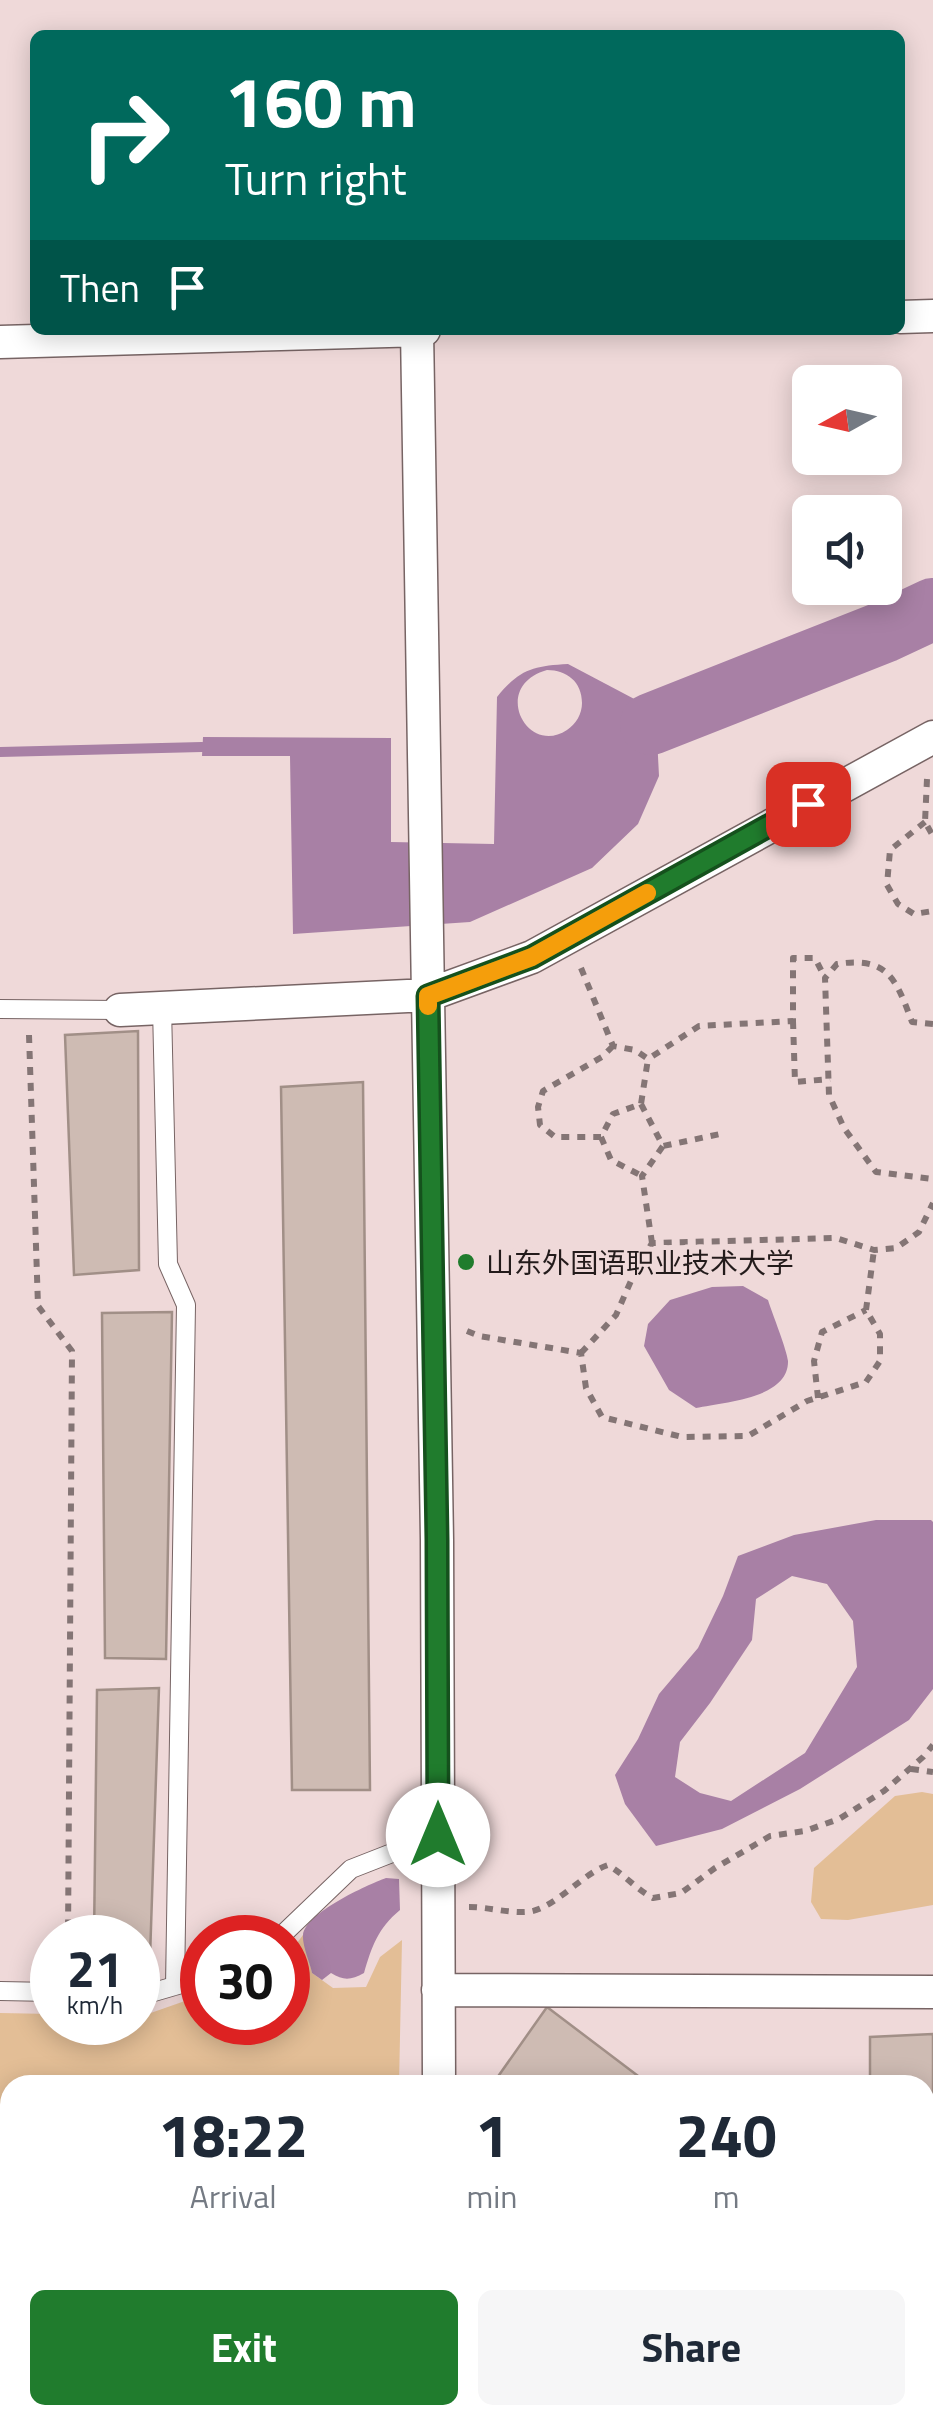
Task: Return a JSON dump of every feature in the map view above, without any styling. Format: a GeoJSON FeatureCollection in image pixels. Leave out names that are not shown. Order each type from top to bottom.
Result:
{"type":"FeatureCollection","features":[{"type":"Feature","properties":{"kind":"street"},"geometry":{"type":"LineString","coordinates":[[905,317],[933,316]]}},
{"type":"Feature","properties":{"kind":"street"},"geometry":{"type":"LineString","coordinates":[[0,342],[246,335]]}},
{"type":"Feature","properties":{"kind":"street"},"geometry":{"type":"LineString","coordinates":[[421,335],[439,2075]]}},
{"type":"Feature","properties":{"kind":"street"},"geometry":{"type":"LineString","coordinates":[[120,1010],[428,996],[532,957],[931,738]]}},
{"type":"Feature","properties":{"kind":"street"},"geometry":{"type":"LineString","coordinates":[[438,1990],[933,1992]]}},
{"type":"Feature","properties":{"kind":"lane"},"geometry":{"type":"LineString","coordinates":[[0,1008],[120,1010]]}},
{"type":"Feature","properties":{"kind":"lane"},"geometry":{"type":"LineString","coordinates":[[162,1008],[168,1264],[186,1305],[175,1986]]}},
{"type":"Feature","properties":{"kind":"lane"},"geometry":{"type":"LineString","coordinates":[[303,1915],[351,1869],[438,1835]]}},
{"type":"Feature","properties":{"kind":"lane"},"geometry":{"type":"LineString","coordinates":[[160,1990],[180,1985]]}},
{"type":"Feature","properties":{"kind":"lane"},"geometry":{"type":"LineString","coordinates":[[0,1991],[30,1992]]}},
{"type":"Feature","properties":{"kind":"path"},"geometry":{"type":"LineString","coordinates":[[931,738],[925,822],[933,836]]}},
{"type":"Feature","properties":{"kind":"path"},"geometry":{"type":"LineString","coordinates":[[925,822],[890,850],[887,885],[898,904],[914,914],[933,911]]}},
{"type":"Feature","properties":{"kind":"path"},"geometry":{"type":"LineString","coordinates":[[568,937],[613,1046]]}},
{"type":"Feature","properties":{"kind":"path"},"geometry":{"type":"LineString","coordinates":[[830,1080],[795,1082],[794,958],[815,958],[825,978],[830,1080],[829,1095],[844,1128],[876,1172],[933,1179]]}},
{"type":"Feature","properties":{"kind":"path"},"geometry":{"type":"LineString","coordinates":[[825,978],[837,964],[860,960],[884,969],[901,992],[912,1022],[933,1024]]}},
{"type":"Feature","properties":{"kind":"path"},"geometry":{"type":"LineString","coordinates":[[28,1009],[38,1306],[72,1351],[68,1915]]}},
{"type":"Feature","properties":{"kind":"path"},"geometry":{"type":"LineString","coordinates":[[663,1146],[641,1104],[648,1059],[699,1026],[793,1021]]}},
{"type":"Feature","properties":{"kind":"path"},"geometry":{"type":"LineString","coordinates":[[601,1137],[556,1137],[540,1124],[538,1107],[543,1091],[613,1046],[635,1050],[648,1059]]}},
{"type":"Feature","properties":{"kind":"path"},"geometry":{"type":"LineString","coordinates":[[601,1137],[613,1114],[641,1104]]}},
{"type":"Feature","properties":{"kind":"path"},"geometry":{"type":"LineString","coordinates":[[581,1352],[616,1314],[652,1242],[642,1176],[663,1146],[725,1133]]}},
{"type":"Feature","properties":{"kind":"path"},"geometry":{"type":"LineString","coordinates":[[601,1137],[612,1160],[642,1176]]}},
{"type":"Feature","properties":{"kind":"path"},"geometry":{"type":"LineString","coordinates":[[652,1242],[836,1238],[874,1250],[896,1248],[919,1232],[933,1202]]}},
{"type":"Feature","properties":{"kind":"path"},"geometry":{"type":"LineString","coordinates":[[581,1352],[586,1388],[602,1416],[682,1437],[748,1436],[818,1398],[866,1382],[880,1360],[880,1334],[866,1310],[874,1250]]}},
{"type":"Feature","properties":{"kind":"path"},"geometry":{"type":"LineString","coordinates":[[818,1398],[814,1361],[822,1332],[866,1310]]}},
{"type":"Feature","properties":{"kind":"path"},"geometry":{"type":"LineString","coordinates":[[433,1317],[480,1336],[581,1352]]}},
{"type":"Feature","properties":{"kind":"path"},"geometry":{"type":"LineString","coordinates":[[438,1909],[482,1907],[528,1912],[562,1896],[595,1870],[608,1865],[653,1898],[681,1892],[770,1836],[805,1831],[839,1819],[884,1791],[933,1745]]}},
{"type":"Feature","properties":{"kind":"path"},"geometry":{"type":"LineString","coordinates":[[910,1768],[933,1772]]}},
{"type":"Feature","properties":{"kind":"shaded area"},"geometry":{"type":"Polygon","coordinates":[[[568,664],[640,702],[657,737],[659,776],[638,824],[592,868],[470,922],[293,934],[290,756],[202,756],[203,737],[391,738],[391,842],[494,844],[497,697],[520,675],[536,668],[568,664]],[[554,671],[530,678],[520,690],[518,703],[528,727],[552,736],[576,722],[582,703],[576,683],[554,671]]]}},
{"type":"Feature","properties":{"kind":"shaded area"},"geometry":{"type":"Polygon","coordinates":[[[743,1286],[768,1300],[787,1356],[785,1374],[766,1391],[696,1408],[669,1390],[644,1346],[648,1324],[670,1300],[712,1287],[743,1286]]]}},
{"type":"Feature","properties":{"kind":"shaded area"},"geometry":{"type":"Polygon","coordinates":[[[876,1520],[933,1522],[933,1689],[909,1720],[800,1789],[722,1829],[656,1846],[625,1804],[615,1775],[638,1739],[659,1694],[698,1648],[738,1556],[794,1535],[876,1520]],[[792,1576],[756,1599],[752,1640],[680,1742],[675,1777],[700,1793],[731,1801],[805,1753],[857,1667],[853,1621],[827,1584],[792,1576]]]}},
{"type":"Feature","properties":{"kind":"shaded area"},"geometry":{"type":"Polygon","coordinates":[[[933,1794],[933,1905],[848,1920],[821,1919],[811,1902],[814,1868],[895,1796],[933,1794]]]}},
{"type":"Feature","properties":{"kind":"shaded area"},"geometry":{"type":"Polygon","coordinates":[[[386,1878],[399,1879],[400,1910],[377,1938],[364,1973],[348,1979],[331,1973],[322,1980],[312,1973],[310,1965],[310,1922],[386,1878]]]}},
{"type":"Feature","properties":{"kind":"shaded area"},"geometry":{"type":"Polygon","coordinates":[[[402,1940],[399,2075],[0,2075],[0,2013],[30,2014],[30,2045],[160,2045],[160,2010],[180,2003],[180,2045],[310,2045],[310,1965],[312,1973],[333,1988],[366,1987],[380,1957],[402,1940]]]}},
{"type":"Feature","properties":{"kind":"building"},"geometry":{"type":"Polygon","coordinates":[[[138,1031],[139,1270],[74,1275],[65,1035],[138,1031]]]}},
{"type":"Feature","properties":{"kind":"building"},"geometry":{"type":"Polygon","coordinates":[[[363,1082],[370,1790],[292,1790],[281,1087],[363,1082]]]}},
{"type":"Feature","properties":{"kind":"building"},"geometry":{"type":"Polygon","coordinates":[[[172,1312],[166,1659],[105,1658],[102,1313],[172,1312]]]}},
{"type":"Feature","properties":{"kind":"building"},"geometry":{"type":"Polygon","coordinates":[[[159,1688],[151,1915],[94,1915],[97,1690],[159,1688]]]}},
{"type":"Feature","properties":{"kind":"building"},"geometry":{"type":"Polygon","coordinates":[[[547,2007],[637,2075],[499,2075],[547,2007]]]}},
{"type":"Feature","properties":{"kind":"building"},"geometry":{"type":"Polygon","coordinates":[[[933,2034],[933,2075],[870,2075],[870,2037],[933,2034]]]}},
{"type":"Feature","properties":{"kind":"waterway"},"geometry":{"type":"LineString","coordinates":[[651,724],[933,609]]}},
{"type":"Feature","properties":{"kind":"waterway"},"geometry":{"type":"LineString","coordinates":[[0,752],[202,747]]}},
{"type":"Feature","properties":{"kind":"slow traffic"},"geometry":{"type":"LineString","coordinates":[[428,1006],[428,996],[532,957],[647,893]]}},
{"type":"Feature","properties":{"kind":"place","name":"山东外国语职业技术大学"},"geometry":{"type":"Point","coordinates":[466,1262]}},
{"type":"Feature","properties":{"kind":"route"},"geometry":{"type":"LineString","coordinates":[[438,1835],[428,996],[532,957],[808,804]]}}]}
